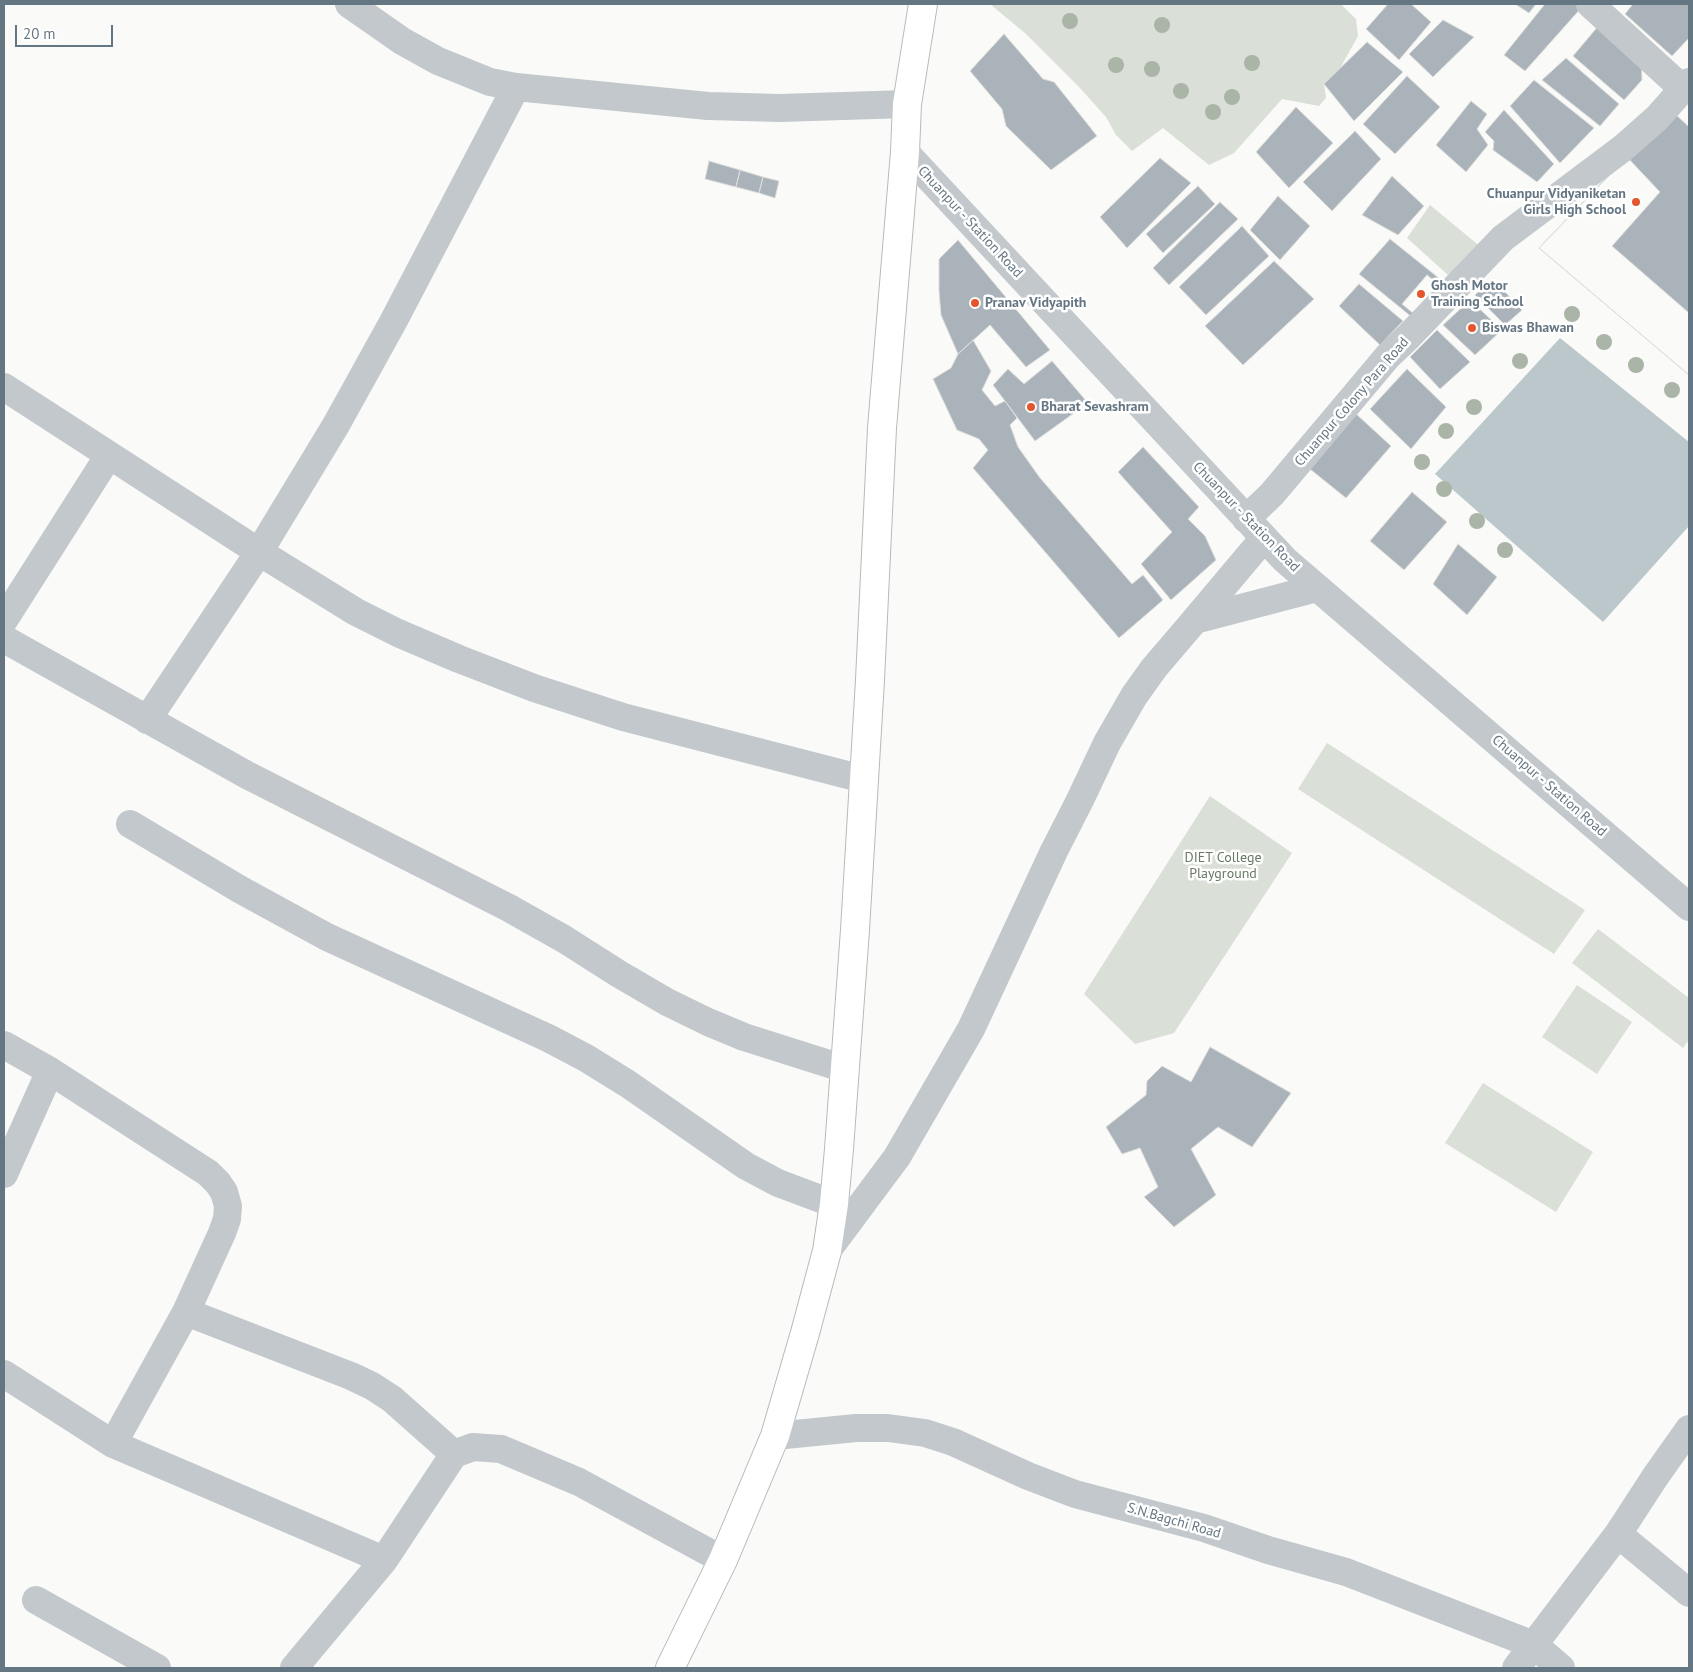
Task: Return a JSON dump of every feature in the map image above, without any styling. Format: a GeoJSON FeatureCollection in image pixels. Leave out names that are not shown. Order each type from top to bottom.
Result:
{"type":"FeatureCollection","features":[{"type":"Feature","properties":{"kind":"main road"},"geometry":{"type":"LineString","coordinates":[[670,1668],[723,1560],[775,1436],[806,1333],[827,1251],[834,1204],[855,930],[870,680],[882,428],[905,152],[907,104],[923,4]]}},
{"type":"Feature","properties":{"kind":"street"},"geometry":{"type":"LineString","coordinates":[[349,4],[402,41],[438,61],[490,82],[516,87],[708,106],[780,108],[907,104]]}},
{"type":"Feature","properties":{"kind":"street","name":"Chuanpur Colony Para Road"},"geometry":{"type":"LineString","coordinates":[[827,1251],[897,1157],[971,1029],[1054,851],[1134,696],[1154,668],[1195,620],[1255,528],[1272,494],[1388,356],[1503,238],[1623,148],[1657,118],[1686,86],[1590,4]]}},
{"type":"Feature","properties":{"kind":"street"},"geometry":{"type":"LineString","coordinates":[[148,720],[259,552],[336,425],[393,322],[516,87]]}},
{"type":"Feature","properties":{"kind":"street","name":"Chuanpur - Station Road"},"geometry":{"type":"LineString","coordinates":[[905,152],[1285,560],[1689,907]]}},
{"type":"Feature","properties":{"kind":"street"},"geometry":{"type":"LineString","coordinates":[[4,387],[259,552],[356,612],[390,629],[458,659],[623,717],[863,779]]}},
{"type":"Feature","properties":{"kind":"street"},"geometry":{"type":"LineString","coordinates":[[4,620],[109,455]]}},
{"type":"Feature","properties":{"kind":"street"},"geometry":{"type":"LineString","coordinates":[[1195,620],[1317,588]]}},
{"type":"Feature","properties":{"kind":"street"},"geometry":{"type":"LineString","coordinates":[[4,639],[256,780],[509,908],[667,1002],[744,1037],[845,1069]]}},
{"type":"Feature","properties":{"kind":"street"},"geometry":{"type":"LineString","coordinates":[[130,824],[241,890],[327,937],[548,1038],[586,1058],[628,1084],[746,1166],[778,1183],[834,1204]]}},
{"type":"Feature","properties":{"kind":"street"},"geometry":{"type":"LineString","coordinates":[[4,1045],[50,1071],[208,1173],[224,1192],[228,1206],[227,1219],[222,1233],[186,1312],[113,1444]]}},
{"type":"Feature","properties":{"kind":"street"},"geometry":{"type":"LineString","coordinates":[[4,1174],[50,1071]]}},
{"type":"Feature","properties":{"kind":"street"},"geometry":{"type":"LineString","coordinates":[[186,1312],[351,1376],[372,1386],[392,1399],[454,1454]]}},
{"type":"Feature","properties":{"kind":"street"},"geometry":{"type":"LineString","coordinates":[[4,1374],[113,1444],[384,1560]]}},
{"type":"Feature","properties":{"kind":"street","name":"S.N.Bagchi Road"},"geometry":{"type":"LineString","coordinates":[[775,1436],[856,1428],[888,1428],[925,1433],[953,1442],[1028,1476],[1074,1494],[1204,1528],[1268,1550],[1346,1572],[1534,1645],[1561,1668]]}},
{"type":"Feature","properties":{"kind":"street"},"geometry":{"type":"LineString","coordinates":[[1516,1668],[1618,1534],[1689,1429]]}},
{"type":"Feature","properties":{"kind":"street"},"geometry":{"type":"LineString","coordinates":[[294,1668],[384,1560],[454,1454],[472,1447],[501,1449],[534,1461],[579,1482],[723,1560]]}},
{"type":"Feature","properties":{"kind":"street"},"geometry":{"type":"LineString","coordinates":[[1618,1534],[1689,1593]]}},
{"type":"Feature","properties":{"kind":"street"},"geometry":{"type":"LineString","coordinates":[[36,1600],[157,1668]]}},
{"type":"Feature","properties":{"kind":"green space"},"geometry":{"type":"Polygon","coordinates":[[[990,4],[1341,4],[1356,19],[1358,36],[1339,70],[1324,84],[1326,98],[1319,106],[1282,99],[1234,153],[1209,165],[1163,128],[1132,151],[1116,135],[1106,117],[1079,87],[1026,34],[990,4]]]}},
{"type":"Feature","properties":{"kind":"green space"},"geometry":{"type":"Polygon","coordinates":[[[1430,205],[1482,248],[1448,275],[1407,238],[1430,205]]]}},
{"type":"Feature","properties":{"kind":"green space"},"geometry":{"type":"Polygon","coordinates":[[[1327,743],[1585,910],[1554,954],[1298,789],[1327,743]]]}},
{"type":"Feature","properties":{"kind":"green space","name":"DIET College Playground"},"geometry":{"type":"Polygon","coordinates":[[[1210,796],[1292,853],[1174,1033],[1135,1044],[1084,994],[1210,796]]]}},
{"type":"Feature","properties":{"kind":"green space"},"geometry":{"type":"Polygon","coordinates":[[[1598,929],[1689,998],[1689,1040],[1683,1048],[1572,963],[1598,929]]]}},
{"type":"Feature","properties":{"kind":"green space"},"geometry":{"type":"Polygon","coordinates":[[[1577,985],[1632,1022],[1597,1074],[1542,1037],[1577,985]]]}},
{"type":"Feature","properties":{"kind":"green space"},"geometry":{"type":"Polygon","coordinates":[[[1483,1083],[1593,1152],[1556,1212],[1445,1143],[1483,1083]]]}},
{"type":"Feature","properties":{"kind":"shaded area"},"geometry":{"type":"Polygon","coordinates":[[[1560,338],[1689,442],[1689,526],[1603,622],[1435,474],[1560,338]]]}},
{"type":"Feature","properties":{"kind":"building"},"geometry":{"type":"Polygon","coordinates":[[[1388,4],[1411,4],[1431,22],[1399,60],[1366,29],[1388,4]]]}},
{"type":"Feature","properties":{"kind":"building"},"geometry":{"type":"Polygon","coordinates":[[[1515,4],[1536,4],[1529,13],[1515,4]]]}},
{"type":"Feature","properties":{"kind":"building"},"geometry":{"type":"Polygon","coordinates":[[[1545,4],[1579,4],[1582,7],[1525,71],[1504,55],[1545,4]]]}},
{"type":"Feature","properties":{"kind":"building"},"geometry":{"type":"Polygon","coordinates":[[[1633,4],[1689,4],[1689,38],[1672,56],[1625,14],[1633,4]]]}},
{"type":"Feature","properties":{"kind":"building"},"geometry":{"type":"Polygon","coordinates":[[[1443,20],[1474,37],[1433,77],[1409,54],[1443,20]]]}},
{"type":"Feature","properties":{"kind":"building"},"geometry":{"type":"Polygon","coordinates":[[[1600,24],[1641,59],[1642,80],[1624,100],[1573,56],[1600,24]]]}},
{"type":"Feature","properties":{"kind":"building"},"geometry":{"type":"Polygon","coordinates":[[[1004,34],[1043,79],[1054,82],[1097,136],[1051,170],[1006,126],[1002,109],[970,71],[1004,34]]]}},
{"type":"Feature","properties":{"kind":"building"},"geometry":{"type":"Polygon","coordinates":[[[1367,42],[1403,72],[1354,121],[1324,84],[1367,42]]]}},
{"type":"Feature","properties":{"kind":"building"},"geometry":{"type":"Polygon","coordinates":[[[1566,58],[1619,104],[1600,126],[1542,80],[1566,58]]]}},
{"type":"Feature","properties":{"kind":"building"},"geometry":{"type":"Polygon","coordinates":[[[1407,76],[1440,107],[1395,154],[1363,124],[1407,76]]]}},
{"type":"Feature","properties":{"kind":"building"},"geometry":{"type":"Polygon","coordinates":[[[1534,80],[1594,128],[1560,163],[1510,106],[1534,80]]]}},
{"type":"Feature","properties":{"kind":"building"},"geometry":{"type":"Polygon","coordinates":[[[1471,101],[1487,114],[1477,129],[1488,145],[1466,172],[1436,145],[1471,101]]]}},
{"type":"Feature","properties":{"kind":"building"},"geometry":{"type":"Polygon","coordinates":[[[1296,107],[1333,143],[1289,188],[1256,152],[1296,107]]]}},
{"type":"Feature","properties":{"kind":"building"},"geometry":{"type":"Polygon","coordinates":[[[1504,110],[1554,164],[1537,182],[1493,150],[1494,141],[1485,132],[1504,110]]]}},
{"type":"Feature","properties":{"kind":"building","name":"Chuanpur Vidyaniketan Girls High School"},"geometry":{"type":"Polygon","coordinates":[[[1671,110],[1689,127],[1689,375],[1539,248],[1671,110]]]}},
{"type":"Feature","properties":{"kind":"building"},"geometry":{"type":"Polygon","coordinates":[[[1355,131],[1381,159],[1332,211],[1303,182],[1355,131]]]}},
{"type":"Feature","properties":{"kind":"building"},"geometry":{"type":"Polygon","coordinates":[[[1627,157],[1660,192],[1612,246],[1689,313],[1689,375],[1539,248],[1627,157]]]}},
{"type":"Feature","properties":{"kind":"building"},"geometry":{"type":"Polygon","coordinates":[[[1160,158],[1191,183],[1127,248],[1100,217],[1160,158]]]}},
{"type":"Feature","properties":{"kind":"building"},"geometry":{"type":"Polygon","coordinates":[[[709,161],[740,170],[736,187],[705,179],[709,161]]]}},
{"type":"Feature","properties":{"kind":"building"},"geometry":{"type":"Polygon","coordinates":[[[740,170],[763,177],[759,193],[736,187],[740,170]]]}},
{"type":"Feature","properties":{"kind":"building"},"geometry":{"type":"Polygon","coordinates":[[[1392,176],[1424,206],[1398,235],[1362,215],[1392,176]]]}},
{"type":"Feature","properties":{"kind":"building"},"geometry":{"type":"Polygon","coordinates":[[[763,177],[779,181],[775,198],[759,193],[763,177]]]}},
{"type":"Feature","properties":{"kind":"building"},"geometry":{"type":"Polygon","coordinates":[[[1198,186],[1215,204],[1163,253],[1146,234],[1198,186]]]}},
{"type":"Feature","properties":{"kind":"building"},"geometry":{"type":"Polygon","coordinates":[[[1278,196],[1310,226],[1280,260],[1250,230],[1278,196]]]}},
{"type":"Feature","properties":{"kind":"building"},"geometry":{"type":"Polygon","coordinates":[[[1220,202],[1238,219],[1169,285],[1153,268],[1220,202]]]}},
{"type":"Feature","properties":{"kind":"building"},"geometry":{"type":"Polygon","coordinates":[[[1242,226],[1269,256],[1206,315],[1179,287],[1242,226]]]}},
{"type":"Feature","properties":{"kind":"building"},"geometry":{"type":"Polygon","coordinates":[[[1390,239],[1445,283],[1413,318],[1359,274],[1390,239]]]}},
{"type":"Feature","properties":{"kind":"building","name":"Pranav Vidyapith"},"geometry":{"type":"Polygon","coordinates":[[[958,240],[1050,350],[1026,367],[990,325],[958,354],[941,315],[939,259],[958,240]]]}},
{"type":"Feature","properties":{"kind":"building"},"geometry":{"type":"Polygon","coordinates":[[[1274,261],[1314,299],[1243,365],[1205,326],[1274,261]]]}},
{"type":"Feature","properties":{"kind":"building","name":"Ghosh Motor Training School"},"geometry":{"type":"Polygon","coordinates":[[[1427,275],[1439,285],[1414,314],[1402,304],[1427,275]]]}},
{"type":"Feature","properties":{"kind":"building"},"geometry":{"type":"Polygon","coordinates":[[[1493,279],[1522,310],[1505,325],[1475,295],[1493,279]]]}},
{"type":"Feature","properties":{"kind":"building"},"geometry":{"type":"Polygon","coordinates":[[[1359,284],[1403,321],[1380,345],[1339,306],[1359,284]]]}},
{"type":"Feature","properties":{"kind":"building","name":"Biswas Bhawan"},"geometry":{"type":"Polygon","coordinates":[[[1470,300],[1502,330],[1475,355],[1443,325],[1470,300]]]}},
{"type":"Feature","properties":{"kind":"building"},"geometry":{"type":"Polygon","coordinates":[[[1437,330],[1470,362],[1440,389],[1410,357],[1437,330]]]}},
{"type":"Feature","properties":{"kind":"building"},"geometry":{"type":"Polygon","coordinates":[[[973,340],[991,371],[982,390],[995,406],[1005,401],[1017,418],[1010,425],[1018,447],[1040,478],[1132,584],[1143,575],[1163,600],[1119,638],[973,468],[988,450],[979,439],[957,430],[933,379],[951,368],[958,354],[973,340]]]}},
{"type":"Feature","properties":{"kind":"building"},"geometry":{"type":"Polygon","coordinates":[[[1052,361],[1088,403],[1035,441],[993,385],[1008,369],[1024,384],[1052,361]]]}},
{"type":"Feature","properties":{"kind":"building"},"geometry":{"type":"Polygon","coordinates":[[[1407,369],[1446,407],[1411,449],[1370,409],[1407,369]]]}},
{"type":"Feature","properties":{"kind":"building"},"geometry":{"type":"Polygon","coordinates":[[[1355,413],[1391,446],[1346,498],[1310,469],[1355,413]]]}},
{"type":"Feature","properties":{"kind":"building"},"geometry":{"type":"Polygon","coordinates":[[[1143,447],[1199,507],[1188,519],[1205,536],[1216,560],[1171,600],[1141,564],[1172,532],[1118,472],[1143,447]]]}},
{"type":"Feature","properties":{"kind":"building"},"geometry":{"type":"Polygon","coordinates":[[[1412,492],[1447,522],[1404,570],[1370,541],[1412,492]]]}},
{"type":"Feature","properties":{"kind":"building"},"geometry":{"type":"Polygon","coordinates":[[[1458,544],[1497,577],[1467,615],[1433,584],[1458,544]]]}},
{"type":"Feature","properties":{"kind":"building"},"geometry":{"type":"Polygon","coordinates":[[[1210,1047],[1291,1093],[1252,1147],[1218,1127],[1191,1149],[1216,1195],[1174,1227],[1144,1197],[1158,1187],[1140,1148],[1122,1154],[1106,1127],[1146,1095],[1147,1081],[1162,1066],[1191,1082],[1210,1047]]]}},
{"type":"Feature","properties":{"kind":"place","name":"Chuanpur Vidyaniketan Girls High School"},"geometry":{"type":"Point","coordinates":[1636,202]}},
{"type":"Feature","properties":{"kind":"place","name":"Ghosh Motor Training School"},"geometry":{"type":"Point","coordinates":[1421,294]}},
{"type":"Feature","properties":{"kind":"place","name":"Pranav Vidyapith"},"geometry":{"type":"Point","coordinates":[975,303]}},
{"type":"Feature","properties":{"kind":"place","name":"Biswas Bhawan"},"geometry":{"type":"Point","coordinates":[1472,328]}},
{"type":"Feature","properties":{"kind":"place","name":"Bharat Sevashram"},"geometry":{"type":"Point","coordinates":[1031,407]}}]}
